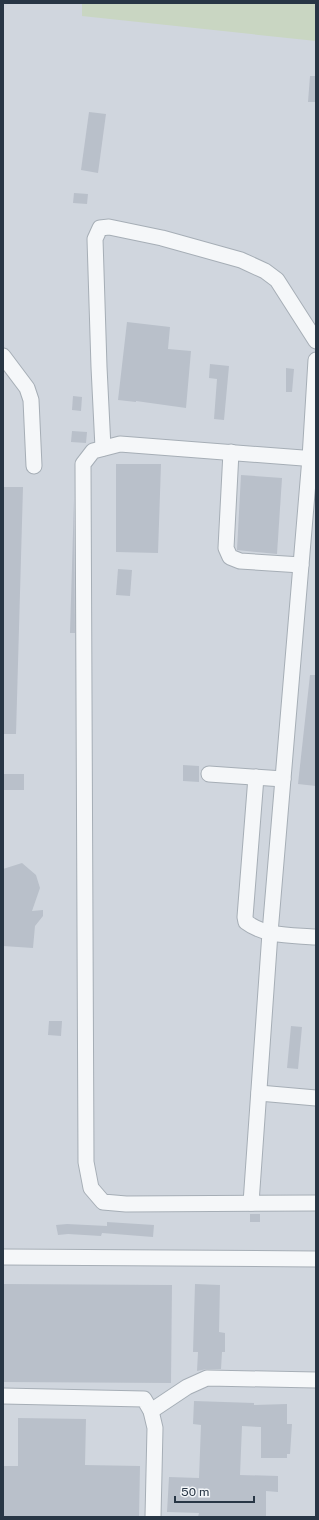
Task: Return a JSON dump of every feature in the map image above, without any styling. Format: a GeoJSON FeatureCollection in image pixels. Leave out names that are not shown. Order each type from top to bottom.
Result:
{"type":"FeatureCollection","features":[{"type":"Feature","properties":{"kind":"street"},"geometry":{"type":"LineString","coordinates":[[103,448],[98,367],[95,239],[100,228],[109,227],[162,238],[241,260],[265,271],[277,280],[316,341]]}},
{"type":"Feature","properties":{"kind":"street"},"geometry":{"type":"LineString","coordinates":[[3,356],[27,388],[31,400],[34,466]]}},
{"type":"Feature","properties":{"kind":"street"},"geometry":{"type":"LineString","coordinates":[[251,1204],[270,933],[301,565],[313,458],[316,360]]}},
{"type":"Feature","properties":{"kind":"street"},"geometry":{"type":"LineString","coordinates":[[313,458],[120,444],[93,451],[83,464],[86,1162],[91,1188],[103,1202],[126,1204],[316,1203]]}},
{"type":"Feature","properties":{"kind":"street"},"geometry":{"type":"LineString","coordinates":[[231,452],[226,548],[230,557],[240,561],[301,565]]}},
{"type":"Feature","properties":{"kind":"street"},"geometry":{"type":"LineString","coordinates":[[209,774],[283,779]]}},
{"type":"Feature","properties":{"kind":"street"},"geometry":{"type":"LineString","coordinates":[[256,777],[245,916],[246,922],[254,928],[270,933],[316,937]]}},
{"type":"Feature","properties":{"kind":"street"},"geometry":{"type":"LineString","coordinates":[[259,1093],[316,1093]]}},
{"type":"Feature","properties":{"kind":"street"},"geometry":{"type":"LineString","coordinates":[[3,1257],[316,1259]]}},
{"type":"Feature","properties":{"kind":"street"},"geometry":{"type":"LineString","coordinates":[[151,1411],[187,1387],[207,1378],[316,1380]]}},
{"type":"Feature","properties":{"kind":"street"},"geometry":{"type":"LineString","coordinates":[[3,1396],[144,1399],[151,1411],[154,1428],[153,1517]]}},
{"type":"Feature","properties":{"kind":"shaded area"},"geometry":{"type":"Polygon","coordinates":[[[3,3],[316,3],[316,1517],[3,1517],[3,3]]]}},
{"type":"Feature","properties":{"kind":"green space"},"geometry":{"type":"Polygon","coordinates":[[[82,3],[316,3],[316,41],[82,16],[82,3]]]}},
{"type":"Feature","properties":{"kind":"building"},"geometry":{"type":"Polygon","coordinates":[[[310,76],[316,76],[316,102],[308,102],[310,76]]]}},
{"type":"Feature","properties":{"kind":"building"},"geometry":{"type":"Polygon","coordinates":[[[89,112],[106,114],[98,173],[81,170],[89,112]]]}},
{"type":"Feature","properties":{"kind":"building"},"geometry":{"type":"Polygon","coordinates":[[[74,193],[88,194],[87,204],[73,203],[74,193]]]}},
{"type":"Feature","properties":{"kind":"building"},"geometry":{"type":"Polygon","coordinates":[[[127,322],[170,327],[168,349],[191,351],[186,408],[118,400],[127,322]]]}},
{"type":"Feature","properties":{"kind":"building"},"geometry":{"type":"Polygon","coordinates":[[[210,364],[229,366],[224,420],[214,419],[217,379],[209,378],[210,364]]]}},
{"type":"Feature","properties":{"kind":"building"},"geometry":{"type":"Polygon","coordinates":[[[286,368],[294,369],[292,392],[286,392],[286,368]]]}},
{"type":"Feature","properties":{"kind":"building"},"geometry":{"type":"Polygon","coordinates":[[[73,396],[82,397],[81,411],[72,410],[73,396]]]}},
{"type":"Feature","properties":{"kind":"building"},"geometry":{"type":"Polygon","coordinates":[[[72,431],[87,432],[86,443],[71,442],[72,431]]]}},
{"type":"Feature","properties":{"kind":"building"},"geometry":{"type":"Polygon","coordinates":[[[116,464],[161,464],[158,553],[116,552],[116,464]]]}},
{"type":"Feature","properties":{"kind":"building"},"geometry":{"type":"Polygon","coordinates":[[[241,475],[282,478],[277,554],[237,550],[241,475]]]}},
{"type":"Feature","properties":{"kind":"building"},"geometry":{"type":"Polygon","coordinates":[[[3,487],[23,487],[16,734],[3,734],[3,487]]]}},
{"type":"Feature","properties":{"kind":"building"},"geometry":{"type":"Polygon","coordinates":[[[74,499],[75,633],[70,633],[74,499]]]}},
{"type":"Feature","properties":{"kind":"building"},"geometry":{"type":"Polygon","coordinates":[[[118,569],[132,570],[130,596],[116,595],[118,569]]]}},
{"type":"Feature","properties":{"kind":"building"},"geometry":{"type":"Polygon","coordinates":[[[310,675],[316,675],[316,786],[298,784],[310,675]]]}},
{"type":"Feature","properties":{"kind":"building"},"geometry":{"type":"Polygon","coordinates":[[[183,765],[199,766],[199,782],[183,781],[183,765]]]}},
{"type":"Feature","properties":{"kind":"building"},"geometry":{"type":"Polygon","coordinates":[[[3,774],[24,774],[24,790],[3,790],[3,774]]]}},
{"type":"Feature","properties":{"kind":"building"},"geometry":{"type":"Polygon","coordinates":[[[22,863],[36,875],[40,888],[32,911],[43,910],[43,916],[35,926],[33,948],[3,946],[3,869],[22,863]]]}},
{"type":"Feature","properties":{"kind":"building"},"geometry":{"type":"Polygon","coordinates":[[[49,1021],[62,1021],[61,1036],[48,1035],[49,1021]]]}},
{"type":"Feature","properties":{"kind":"building"},"geometry":{"type":"Polygon","coordinates":[[[291,1026],[302,1027],[298,1069],[287,1068],[291,1026]]]}},
{"type":"Feature","properties":{"kind":"building"},"geometry":{"type":"Polygon","coordinates":[[[250,1214],[260,1214],[260,1222],[250,1222],[250,1214]]]}},
{"type":"Feature","properties":{"kind":"building"},"geometry":{"type":"Polygon","coordinates":[[[107,1222],[154,1225],[153,1237],[102,1233],[101,1236],[68,1234],[58,1235],[56,1225],[67,1224],[107,1226],[107,1222]]]}},
{"type":"Feature","properties":{"kind":"building"},"geometry":{"type":"Polygon","coordinates":[[[3,1284],[172,1285],[171,1383],[3,1382],[3,1284]]]}},
{"type":"Feature","properties":{"kind":"building"},"geometry":{"type":"Polygon","coordinates":[[[195,1284],[220,1285],[219,1332],[225,1333],[225,1352],[222,1352],[221,1369],[197,1371],[198,1352],[193,1352],[195,1284]]]}},
{"type":"Feature","properties":{"kind":"building"},"geometry":{"type":"Polygon","coordinates":[[[194,1401],[254,1403],[254,1405],[287,1404],[287,1424],[292,1424],[290,1454],[287,1454],[287,1458],[261,1458],[261,1427],[242,1426],[240,1475],[278,1476],[278,1492],[266,1491],[266,1517],[198,1517],[199,1513],[167,1512],[169,1477],[199,1478],[201,1425],[193,1424],[194,1401]]]}},
{"type":"Feature","properties":{"kind":"building"},"geometry":{"type":"Polygon","coordinates":[[[18,1418],[86,1419],[85,1465],[140,1466],[139,1517],[3,1517],[3,1466],[18,1466],[18,1418]]]}}]}
